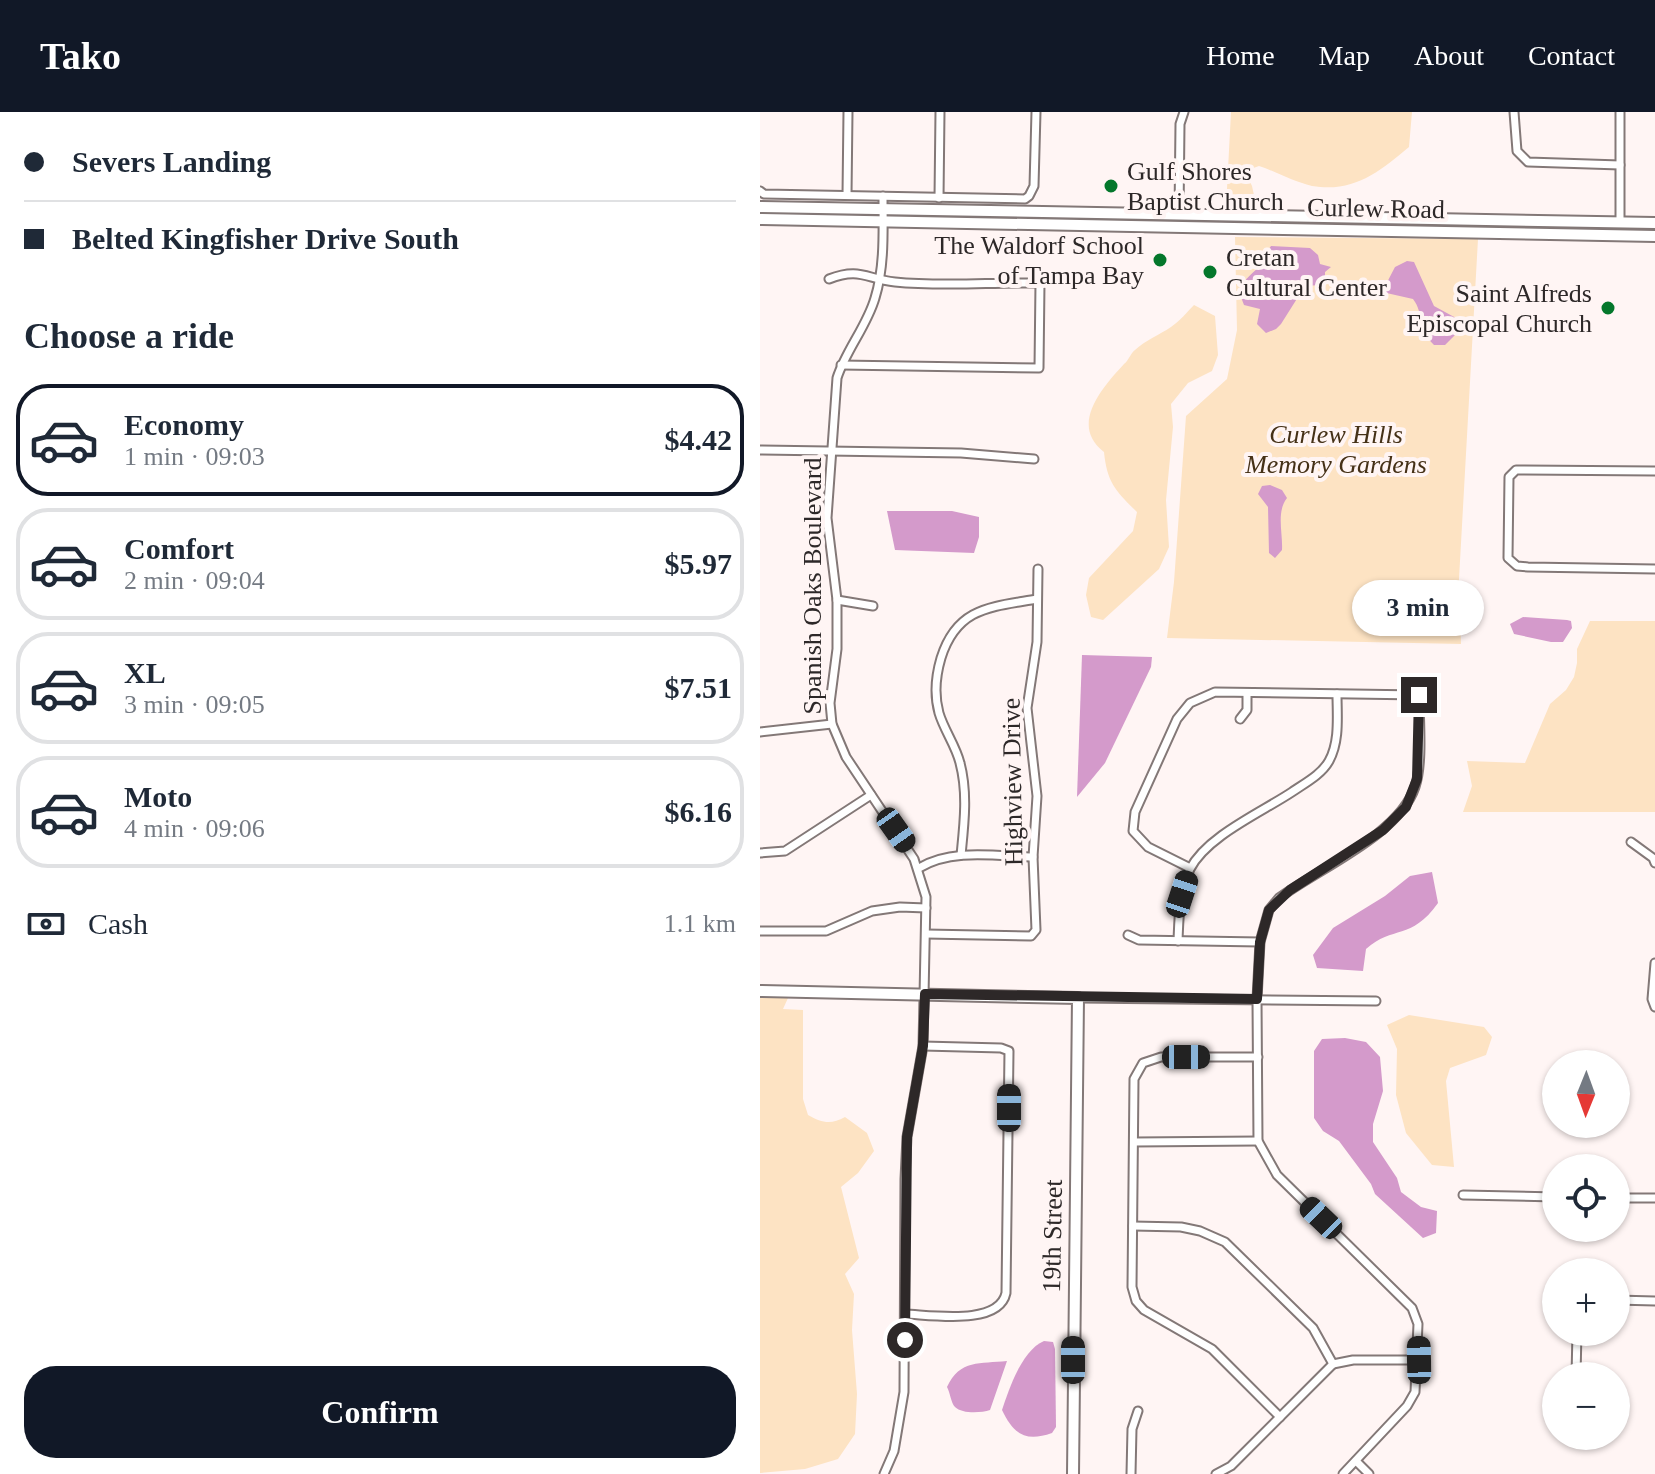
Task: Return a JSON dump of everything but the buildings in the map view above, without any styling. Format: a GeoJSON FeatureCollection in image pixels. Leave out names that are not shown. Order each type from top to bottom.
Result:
{"type":"FeatureCollection","features":[{"type":"Feature","properties":{"kind":"main road","name":"Curlew Road"},"geometry":{"type":"LineString","coordinates":[[760,209],[789,213],[813,208],[1655,223]]}},
{"type":"Feature","properties":{"kind":"main road"},"geometry":{"type":"LineString","coordinates":[[1114,226],[1117,221],[1167,220],[1179,214]]}},
{"type":"Feature","properties":{"kind":"main road","name":"Curlew Road"},"geometry":{"type":"LineString","coordinates":[[760,219],[1655,236]]}},
{"type":"Feature","properties":{"kind":"main road"},"geometry":{"type":"LineString","coordinates":[[1546,233],[1557,228],[1608,228],[1620,222]]}},
{"type":"Feature","properties":{"kind":"main road"},"geometry":{"type":"LineString","coordinates":[[760,991],[1078,998]]}},
{"type":"Feature","properties":{"kind":"main road","name":"19th Street"},"geometry":{"type":"LineString","coordinates":[[1073,1474],[1078,998]]}},
{"type":"Feature","properties":{"kind":"street"},"geometry":{"type":"LineString","coordinates":[[847,195],[848,112]]}},
{"type":"Feature","properties":{"kind":"street"},"geometry":{"type":"LineString","coordinates":[[939,198],[940,112]]}},
{"type":"Feature","properties":{"kind":"street"},"geometry":{"type":"LineString","coordinates":[[760,191],[764,194],[1019,200],[1029,196],[1034,186],[1036,112]]}},
{"type":"Feature","properties":{"kind":"street"},"geometry":{"type":"LineString","coordinates":[[1179,214],[1180,124],[1184,112]]}},
{"type":"Feature","properties":{"kind":"street"},"geometry":{"type":"LineString","coordinates":[[1514,112],[1517,151],[1528,162],[1620,165]]}},
{"type":"Feature","properties":{"kind":"street"},"geometry":{"type":"LineString","coordinates":[[1620,112],[1620,222]]}},
{"type":"Feature","properties":{"kind":"street","name":"Spanish Oaks Boulevard"},"geometry":{"type":"LineString","coordinates":[[883,196],[880,278],[875,300],[841,365],[833,407],[827,531],[837,600],[837,649],[830,703],[832,724],[840,747],[919,868],[926,908],[923,1046],[907,1137],[902,1410],[894,1451],[884,1474]]}},
{"type":"Feature","properties":{"kind":"street"},"geometry":{"type":"LineString","coordinates":[[829,279],[844,273],[869,274],[895,282],[1040,283],[1039,368],[841,365]]}},
{"type":"Feature","properties":{"kind":"street"},"geometry":{"type":"LineString","coordinates":[[760,450],[961,453],[1034,459]]}},
{"type":"Feature","properties":{"kind":"street"},"geometry":{"type":"LineString","coordinates":[[1655,471],[1516,470],[1509,477],[1508,558],[1517,566],[1528,567],[1655,569]]}},
{"type":"Feature","properties":{"kind":"street","name":"Highview Drive"},"geometry":{"type":"LineString","coordinates":[[926,934],[1031,936],[1036,930],[1033,857],[1037,796],[1027,708],[1037,642],[1038,569]]}},
{"type":"Feature","properties":{"kind":"street"},"geometry":{"type":"LineString","coordinates":[[961,855],[964,786],[960,763],[936,697],[941,659],[948,637],[968,616],[989,608],[1037,599]]}},
{"type":"Feature","properties":{"kind":"street"},"geometry":{"type":"LineString","coordinates":[[837,600],[873,606]]}},
{"type":"Feature","properties":{"kind":"street"},"geometry":{"type":"LineString","coordinates":[[1190,868],[1148,847],[1133,831],[1135,812],[1177,719],[1185,708],[1202,696],[1215,692],[1419,695],[1417,779],[1406,807],[1383,830],[1279,898],[1269,910],[1260,942],[1257,999],[1258,1141],[1277,1175],[1412,1308],[1418,1324],[1419,1360],[1415,1392],[1409,1404],[1343,1474]]}},
{"type":"Feature","properties":{"kind":"street"},"geometry":{"type":"LineString","coordinates":[[1240,719],[1247,710],[1247,693]]}},
{"type":"Feature","properties":{"kind":"street"},"geometry":{"type":"LineString","coordinates":[[1178,941],[1180,905],[1190,868],[1218,839],[1323,770],[1335,745],[1337,694]]}},
{"type":"Feature","properties":{"kind":"street"},"geometry":{"type":"LineString","coordinates":[[760,732],[832,724]]}},
{"type":"Feature","properties":{"kind":"street"},"geometry":{"type":"LineString","coordinates":[[760,853],[785,851],[871,795]]}},
{"type":"Feature","properties":{"kind":"street"},"geometry":{"type":"LineString","coordinates":[[1631,842],[1653,858],[1655,863]]}},
{"type":"Feature","properties":{"kind":"street"},"geometry":{"type":"LineString","coordinates":[[919,868],[939,858],[961,855],[1033,857]]}},
{"type":"Feature","properties":{"kind":"street"},"geometry":{"type":"LineString","coordinates":[[760,931],[826,931],[872,911],[900,907],[926,908]]}},
{"type":"Feature","properties":{"kind":"street"},"geometry":{"type":"LineString","coordinates":[[1128,935],[1139,940],[1260,942]]}},
{"type":"Feature","properties":{"kind":"street"},"geometry":{"type":"LineString","coordinates":[[1655,963],[1652,999],[1655,1007]]}},
{"type":"Feature","properties":{"kind":"street"},"geometry":{"type":"LineString","coordinates":[[1078,998],[1376,1001]]}},
{"type":"Feature","properties":{"kind":"street"},"geometry":{"type":"LineString","coordinates":[[905,1314],[982,1315],[996,1310],[1005,1301],[1006,1293],[1009,1051],[1001,1048],[923,1046]]}},
{"type":"Feature","properties":{"kind":"street"},"geometry":{"type":"LineString","coordinates":[[1258,1057],[1161,1057],[1143,1063],[1134,1079],[1132,1287],[1136,1301],[1144,1310],[1212,1349],[1280,1417]]}},
{"type":"Feature","properties":{"kind":"street"},"geometry":{"type":"LineString","coordinates":[[1134,1142],[1258,1141]]}},
{"type":"Feature","properties":{"kind":"street"},"geometry":{"type":"LineString","coordinates":[[1463,1195],[1542,1197]]}},
{"type":"Feature","properties":{"kind":"street"},"geometry":{"type":"LineString","coordinates":[[1630,1198],[1655,1198]]}},
{"type":"Feature","properties":{"kind":"street"},"geometry":{"type":"LineString","coordinates":[[1133,1226],[1181,1227],[1225,1242],[1313,1328],[1333,1364]]}},
{"type":"Feature","properties":{"kind":"street"},"geometry":{"type":"LineString","coordinates":[[1630,1300],[1655,1301]]}},
{"type":"Feature","properties":{"kind":"street"},"geometry":{"type":"LineString","coordinates":[[1216,1474],[1231,1466],[1333,1364],[1353,1360],[1419,1360]]}},
{"type":"Feature","properties":{"kind":"street"},"geometry":{"type":"LineString","coordinates":[[1131,1474],[1132,1429],[1138,1411]]}},
{"type":"Feature","properties":{"kind":"street"},"geometry":{"type":"LineString","coordinates":[[1356,1461],[1369,1474]]}},
{"type":"Feature","properties":{"kind":"green space"},"geometry":{"type":"Polygon","coordinates":[[[1231,112],[1412,112],[1409,147],[1376,172],[1341,186],[1312,186],[1259,166],[1245,171],[1257,209],[1230,210],[1226,208],[1231,112]]]}},
{"type":"Feature","properties":{"kind":"green space","name":"Curlew Hills Memory Gardens"},"geometry":{"type":"Polygon","coordinates":[[[1235,237],[1478,239],[1459,579],[1461,644],[1167,638],[1186,416],[1227,379],[1237,330],[1235,237]]]}},
{"type":"Feature","properties":{"kind":"green space"},"geometry":{"type":"Polygon","coordinates":[[[1194,305],[1215,316],[1218,355],[1212,371],[1188,383],[1171,404],[1173,427],[1166,500],[1169,547],[1159,569],[1103,620],[1091,617],[1086,595],[1089,578],[1133,531],[1137,512],[1114,486],[1107,472],[1104,452],[1089,430],[1089,419],[1099,395],[1133,352],[1174,325],[1194,305]]]}},
{"type":"Feature","properties":{"kind":"green space"},"geometry":{"type":"Polygon","coordinates":[[[1590,621],[1655,621],[1655,812],[1463,812],[1472,786],[1467,761],[1525,763],[1550,704],[1566,690],[1574,677],[1577,649],[1590,621]]]}},
{"type":"Feature","properties":{"kind":"green space"},"geometry":{"type":"Polygon","coordinates":[[[760,994],[796,998],[788,998],[783,1009],[803,1010],[803,1099],[808,1115],[826,1122],[845,1117],[867,1133],[874,1151],[858,1173],[841,1187],[859,1258],[845,1274],[854,1294],[855,1434],[838,1459],[805,1469],[760,1473],[760,994]]]}},
{"type":"Feature","properties":{"kind":"green space"},"geometry":{"type":"Polygon","coordinates":[[[1409,1015],[1484,1027],[1492,1037],[1486,1055],[1450,1068],[1446,1081],[1454,1167],[1432,1165],[1406,1133],[1396,1095],[1397,1049],[1387,1025],[1409,1015]]]}},
{"type":"Feature","properties":{"kind":"shaded area"},"geometry":{"type":"Polygon","coordinates":[[[1271,246],[1310,248],[1318,255],[1320,264],[1331,267],[1325,272],[1325,281],[1321,285],[1305,286],[1281,324],[1266,333],[1257,324],[1260,309],[1244,305],[1239,292],[1263,262],[1271,246]]]}},
{"type":"Feature","properties":{"kind":"shaded area"},"geometry":{"type":"Polygon","coordinates":[[[1407,261],[1414,262],[1434,306],[1456,318],[1455,335],[1445,345],[1434,345],[1428,339],[1413,299],[1382,292],[1395,267],[1407,261]]]}},
{"type":"Feature","properties":{"kind":"shaded area"},"geometry":{"type":"Polygon","coordinates":[[[1270,485],[1282,490],[1287,498],[1281,516],[1282,550],[1275,558],[1269,553],[1268,507],[1258,494],[1262,486],[1270,485]]]}},
{"type":"Feature","properties":{"kind":"shaded area"},"geometry":{"type":"Polygon","coordinates":[[[887,511],[952,511],[979,517],[979,537],[974,553],[895,550],[887,511]]]}},
{"type":"Feature","properties":{"kind":"shaded area"},"geometry":{"type":"Polygon","coordinates":[[[1523,617],[1567,620],[1571,621],[1572,628],[1563,642],[1514,634],[1510,624],[1523,617]]]}},
{"type":"Feature","properties":{"kind":"shaded area"},"geometry":{"type":"Polygon","coordinates":[[[1082,655],[1152,657],[1151,667],[1105,763],[1077,797],[1082,655]]]}},
{"type":"Feature","properties":{"kind":"shaded area"},"geometry":{"type":"Polygon","coordinates":[[[1432,872],[1438,903],[1419,923],[1385,937],[1366,949],[1363,971],[1317,968],[1313,955],[1333,928],[1385,896],[1410,876],[1432,872]]]}},
{"type":"Feature","properties":{"kind":"shaded area"},"geometry":{"type":"Polygon","coordinates":[[[1345,1038],[1366,1042],[1380,1057],[1383,1091],[1373,1124],[1373,1142],[1397,1178],[1401,1192],[1421,1207],[1437,1211],[1436,1233],[1423,1238],[1375,1194],[1339,1141],[1323,1131],[1314,1118],[1314,1051],[1322,1039],[1345,1038]]]}},
{"type":"Feature","properties":{"kind":"shaded area"},"geometry":{"type":"Polygon","coordinates":[[[1044,1341],[1053,1342],[1055,1349],[1056,1427],[1052,1433],[1035,1437],[1016,1431],[1002,1410],[1023,1361],[1044,1341]]]}},
{"type":"Feature","properties":{"kind":"shaded area"},"geometry":{"type":"Polygon","coordinates":[[[1007,1361],[990,1410],[972,1412],[955,1407],[947,1387],[958,1372],[980,1363],[1007,1361]]]}},
{"type":"Feature","properties":{"kind":"place","name":"Gulf Shores Baptist Church"},"geometry":{"type":"Point","coordinates":[1111,186]}},
{"type":"Feature","properties":{"kind":"place","name":"The Waldorf School of Tampa Bay"},"geometry":{"type":"Point","coordinates":[1160,260]}},
{"type":"Feature","properties":{"kind":"place","name":"Cretan Cultural Center"},"geometry":{"type":"Point","coordinates":[1210,272]}},
{"type":"Feature","properties":{"kind":"place","name":"Saint Alfreds Episcopal Church"},"geometry":{"type":"Point","coordinates":[1608,308]}},
{"type":"Feature","properties":{"kind":"route"},"geometry":{"type":"LineString","coordinates":[[905,1340],[907,1137],[923,1046],[925,994],[1257,999],[1260,942],[1269,910],[1290,890],[1383,830],[1406,807],[1417,779],[1419,695]]}}]}
